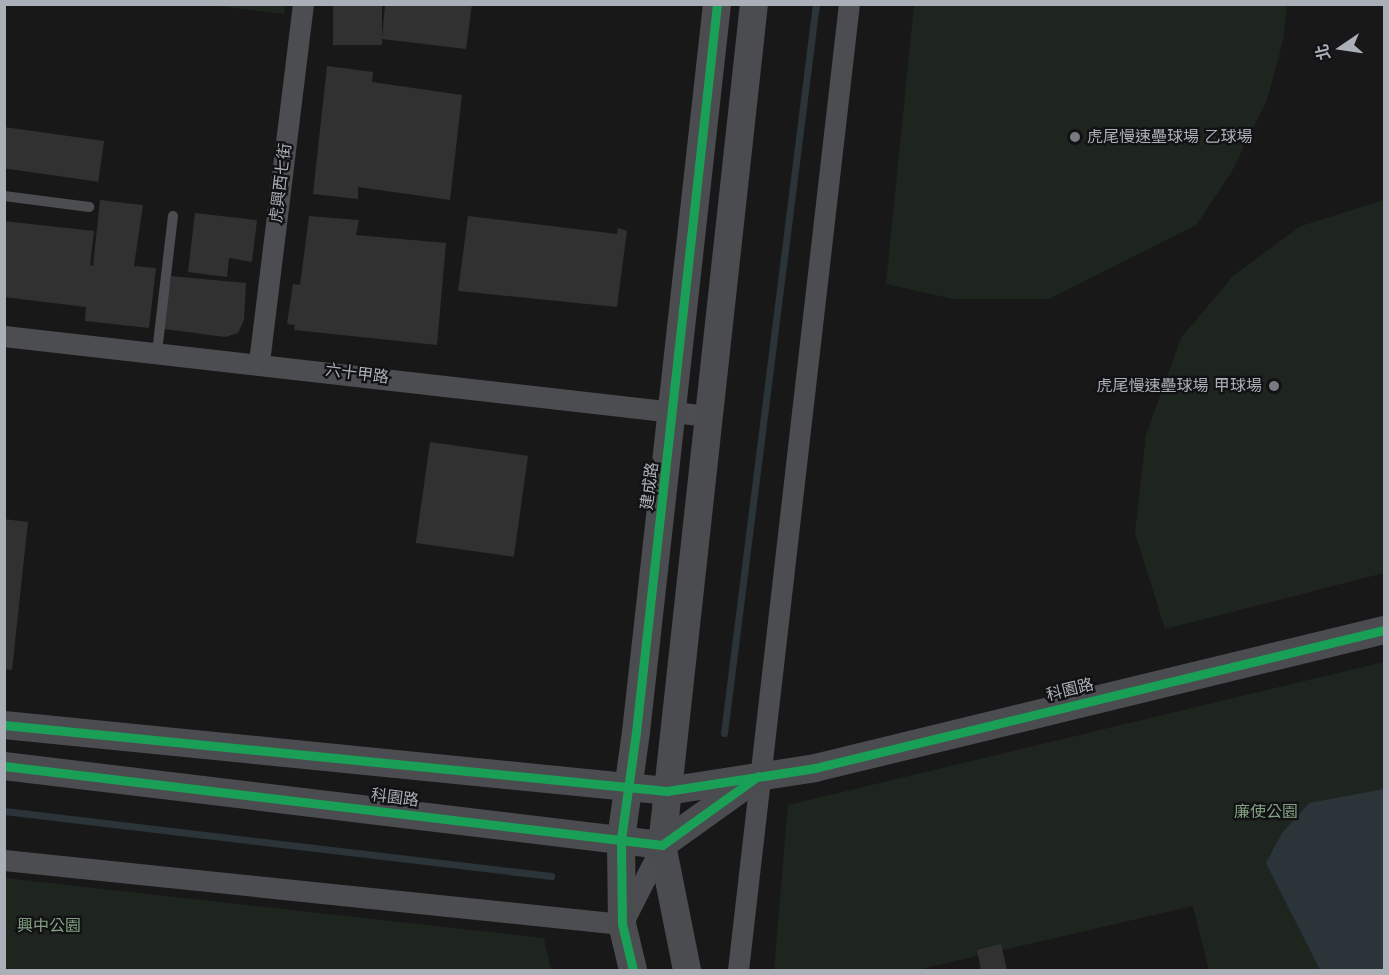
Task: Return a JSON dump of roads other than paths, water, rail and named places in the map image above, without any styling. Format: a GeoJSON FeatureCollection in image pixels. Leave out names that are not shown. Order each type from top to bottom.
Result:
{"type":"FeatureCollection","features":[{"type":"Feature","properties":{"kind":"street","name":"虎興西七街"},"geometry":{"type":"LineString","coordinates":[[259,362],[303,4]]}},
{"type":"Feature","properties":{"kind":"street","name":"建成路"},"geometry":{"type":"LineString","coordinates":[[633,970],[622,924],[621,839],[630,787],[717,4]]}},
{"type":"Feature","properties":{"kind":"street"},"geometry":{"type":"LineString","coordinates":[[687,970],[662,844],[754,4]]}},
{"type":"Feature","properties":{"kind":"street"},"geometry":{"type":"LineString","coordinates":[[738,970],[849,4]]}},
{"type":"Feature","properties":{"kind":"street","name":"六十甲路"},"geometry":{"type":"LineString","coordinates":[[4,336],[259,362],[708,416]]}},
{"type":"Feature","properties":{"kind":"street","name":"科園路"},"geometry":{"type":"LineString","coordinates":[[4,725],[667,791],[761,774],[815,768],[1384,630]]}},
{"type":"Feature","properties":{"kind":"street","name":"科園路"},"geometry":{"type":"LineString","coordinates":[[4,766],[662,844]]}},
{"type":"Feature","properties":{"kind":"street","name":"科園路"},"geometry":{"type":"LineString","coordinates":[[622,924],[662,844],[761,774]]}},
{"type":"Feature","properties":{"kind":"street"},"geometry":{"type":"LineString","coordinates":[[4,860],[622,924]]}},
{"type":"Feature","properties":{"kind":"lane"},"geometry":{"type":"LineString","coordinates":[[4,196],[89,207]]}},
{"type":"Feature","properties":{"kind":"lane"},"geometry":{"type":"LineString","coordinates":[[157,352],[173,216]]}},
{"type":"Feature","properties":{"kind":"waterway"},"geometry":{"type":"LineString","coordinates":[[724,733],[816,4]]}},
{"type":"Feature","properties":{"kind":"waterway"},"geometry":{"type":"LineString","coordinates":[[4,811],[551,876]]}},
{"type":"Feature","properties":{"kind":"place","name":"虎尾慢速壘球場 乙球場"},"geometry":{"type":"Point","coordinates":[1075,137]}},
{"type":"Feature","properties":{"kind":"place","name":"虎尾慢速壘球場 甲球場"},"geometry":{"type":"Point","coordinates":[1274,386]}},
{"type":"Feature","properties":{"kind":"park label","name":"廉使公園"},"geometry":{"type":"Point","coordinates":[1266,812]}},
{"type":"Feature","properties":{"kind":"park label","name":"興中公園"},"geometry":{"type":"Point","coordinates":[49,926]}}]}
